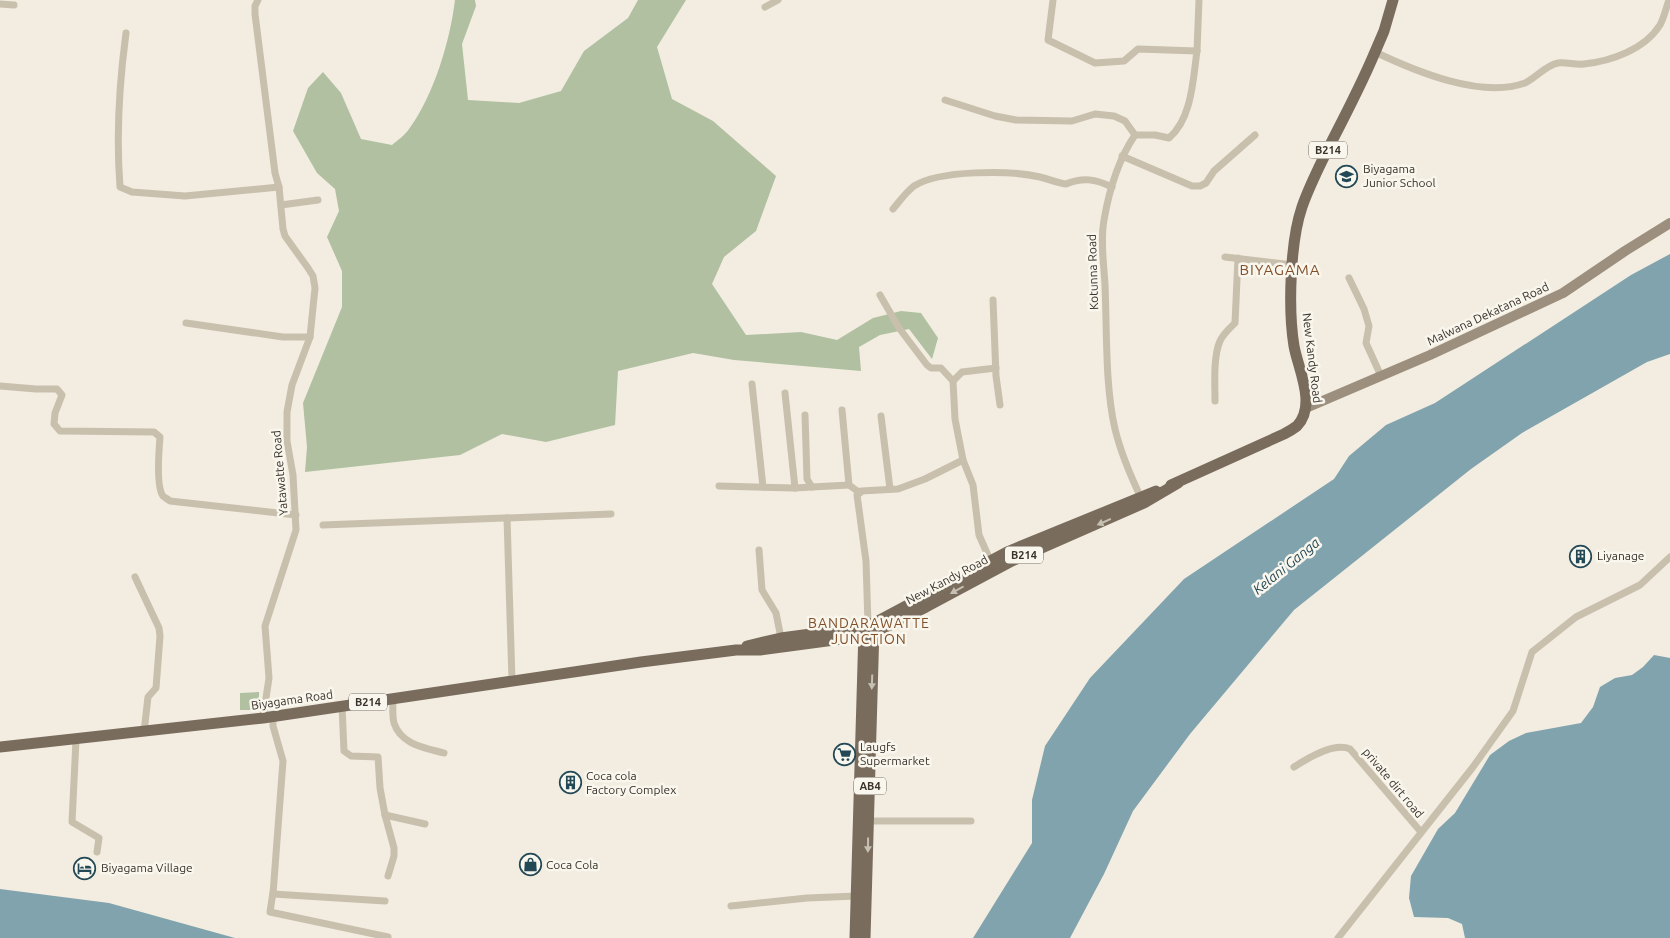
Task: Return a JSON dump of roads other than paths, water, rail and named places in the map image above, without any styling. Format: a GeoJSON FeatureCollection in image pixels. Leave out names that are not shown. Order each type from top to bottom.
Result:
{"type":"FeatureCollection","features":[{"type":"Feature","properties":{"kind":"main road","name":"New Kandy Road"},"geometry":{"type":"LineString","coordinates":[[869,629],[993,565],[1102,523],[1142,500],[1284,434],[1297,425],[1306,408],[1305,391],[1294,346],[1292,328],[1293,265],[1298,220],[1306,197],[1384,32],[1393,0]]}},
{"type":"Feature","properties":{"kind":"main road","name":"Malwana Dekatana Road"},"geometry":{"type":"LineString","coordinates":[[1306,408],[1563,293],[1670,223]]}},
{"type":"Feature","properties":{"kind":"main road","name":"Biyagama Road"},"geometry":{"type":"LineString","coordinates":[[736,650],[759,642],[781,638],[869,629]]}},
{"type":"Feature","properties":{"kind":"main road","name":"Biyagama Road"},"geometry":{"type":"LineString","coordinates":[[0,747],[268,717],[736,650],[760,650],[869,629]]}},
{"type":"Feature","properties":{"kind":"main road","name":"AB4"},"geometry":{"type":"LineString","coordinates":[[865,938],[864,821],[869,629]]}},
{"type":"Feature","properties":{"kind":"main road","name":"AB4"},"geometry":{"type":"LineString","coordinates":[[855,938],[864,821]]}},
{"type":"Feature","properties":{"kind":"street","name":"Yatawatte Road"},"geometry":{"type":"LineString","coordinates":[[258,0],[255,6],[255,14],[275,173],[279,186],[282,224],[286,236],[313,276],[315,288],[310,337],[292,385],[287,412],[287,441],[293,475],[296,530],[265,626],[269,678],[268,717],[273,726],[283,761],[270,912],[388,937]]}},
{"type":"Feature","properties":{"kind":"street"},"geometry":{"type":"LineString","coordinates":[[764,7],[778,0]]}},
{"type":"Feature","properties":{"kind":"street"},"geometry":{"type":"LineString","coordinates":[[1053,0],[1048,40],[1095,63],[1124,61],[1138,49],[1197,51]]}},
{"type":"Feature","properties":{"kind":"street"},"geometry":{"type":"LineString","coordinates":[[945,100],[995,116],[1016,120],[1072,121],[1095,114],[1114,116],[1125,121],[1135,135],[1169,138],[1175,133],[1184,116],[1189,100],[1197,51],[1199,0]]}},
{"type":"Feature","properties":{"kind":"street"},"geometry":{"type":"LineString","coordinates":[[1375,52],[1400,64],[1439,78],[1485,87],[1506,87],[1526,82],[1556,63],[1582,64],[1616,57],[1648,40],[1661,24],[1669,0]]}},
{"type":"Feature","properties":{"kind":"street"},"geometry":{"type":"LineString","coordinates":[[0,4],[14,5]]}},
{"type":"Feature","properties":{"kind":"street"},"geometry":{"type":"LineString","coordinates":[[126,33],[118,108],[120,187],[132,192],[185,196],[279,186]]}},
{"type":"Feature","properties":{"kind":"street","name":"Kotunna Road"},"geometry":{"type":"LineString","coordinates":[[1135,135],[1122,156],[1112,186],[1104,222],[1102,242],[1110,394],[1114,426],[1142,500]]}},
{"type":"Feature","properties":{"kind":"street"},"geometry":{"type":"LineString","coordinates":[[1122,156],[1192,186],[1200,186],[1206,183],[1214,171],[1255,135]]}},
{"type":"Feature","properties":{"kind":"street"},"geometry":{"type":"LineString","coordinates":[[893,209],[913,187],[941,177],[962,173],[1004,173],[1038,176],[1066,184],[1086,178],[1112,186]]}},
{"type":"Feature","properties":{"kind":"street"},"geometry":{"type":"LineString","coordinates":[[281,205],[318,200]]}},
{"type":"Feature","properties":{"kind":"street"},"geometry":{"type":"LineString","coordinates":[[1225,257],[1293,265]]}},
{"type":"Feature","properties":{"kind":"street"},"geometry":{"type":"LineString","coordinates":[[1215,401],[1216,361],[1220,342],[1228,330],[1236,323],[1238,258]]}},
{"type":"Feature","properties":{"kind":"street"},"geometry":{"type":"LineString","coordinates":[[1349,278],[1364,309],[1369,326],[1366,343],[1381,376]]}},
{"type":"Feature","properties":{"kind":"street"},"geometry":{"type":"LineString","coordinates":[[880,295],[906,339],[927,365],[932,368],[941,368],[953,380],[955,419],[964,460],[973,485],[979,535],[993,565]]}},
{"type":"Feature","properties":{"kind":"street"},"geometry":{"type":"LineString","coordinates":[[993,300],[996,368],[1000,404]]}},
{"type":"Feature","properties":{"kind":"street"},"geometry":{"type":"LineString","coordinates":[[186,323],[283,336],[310,337]]}},
{"type":"Feature","properties":{"kind":"street"},"geometry":{"type":"LineString","coordinates":[[953,380],[962,372],[996,368]]}},
{"type":"Feature","properties":{"kind":"street"},"geometry":{"type":"LineString","coordinates":[[752,384],[763,487]]}},
{"type":"Feature","properties":{"kind":"street"},"geometry":{"type":"LineString","coordinates":[[0,386],[57,389],[62,395],[55,413],[54,424],[60,431],[154,432],[160,437],[158,465],[160,490],[163,497],[170,501],[296,515]]}},
{"type":"Feature","properties":{"kind":"street"},"geometry":{"type":"LineString","coordinates":[[785,393],[795,488]]}},
{"type":"Feature","properties":{"kind":"street"},"geometry":{"type":"LineString","coordinates":[[842,410],[850,485]]}},
{"type":"Feature","properties":{"kind":"street"},"geometry":{"type":"LineString","coordinates":[[805,415],[806,479],[812,487]]}},
{"type":"Feature","properties":{"kind":"street"},"geometry":{"type":"LineString","coordinates":[[881,416],[890,489]]}},
{"type":"Feature","properties":{"kind":"street"},"geometry":{"type":"LineString","coordinates":[[869,629],[866,561],[857,499],[861,491],[898,489],[964,460]]}},
{"type":"Feature","properties":{"kind":"street"},"geometry":{"type":"LineString","coordinates":[[719,486],[795,488],[850,485],[860,493]]}},
{"type":"Feature","properties":{"kind":"street"},"geometry":{"type":"LineString","coordinates":[[323,525],[611,514]]}},
{"type":"Feature","properties":{"kind":"street"},"geometry":{"type":"LineString","coordinates":[[507,518],[512,681]]}},
{"type":"Feature","properties":{"kind":"street"},"geometry":{"type":"LineString","coordinates":[[759,550],[762,590],[776,613],[781,638]]}},
{"type":"Feature","properties":{"kind":"street"},"geometry":{"type":"LineString","coordinates":[[1338,938],[1473,767],[1513,711],[1532,652],[1576,617],[1640,585],[1670,556]]}},
{"type":"Feature","properties":{"kind":"street"},"geometry":{"type":"LineString","coordinates":[[135,577],[159,628],[160,636],[156,688],[148,697],[144,732]]}},
{"type":"Feature","properties":{"kind":"street"},"geometry":{"type":"LineString","coordinates":[[393,699],[394,723],[401,735],[414,745],[444,753]]}},
{"type":"Feature","properties":{"kind":"street"},"geometry":{"type":"LineString","coordinates":[[342,706],[344,751],[351,756],[378,757],[380,788],[394,848],[394,856],[388,876]]}},
{"type":"Feature","properties":{"kind":"street"},"geometry":{"type":"LineString","coordinates":[[76,740],[72,822],[99,838],[97,852]]}},
{"type":"Feature","properties":{"kind":"street","name":"private dirt road"},"geometry":{"type":"LineString","coordinates":[[1294,767],[1307,758],[1335,747],[1344,746],[1350,749],[1420,832]]}},
{"type":"Feature","properties":{"kind":"street"},"geometry":{"type":"LineString","coordinates":[[385,815],[425,824]]}},
{"type":"Feature","properties":{"kind":"street"},"geometry":{"type":"LineString","coordinates":[[864,821],[971,821]]}},
{"type":"Feature","properties":{"kind":"street"},"geometry":{"type":"LineString","coordinates":[[273,892],[273,894],[385,901]]}},
{"type":"Feature","properties":{"kind":"street"},"geometry":{"type":"LineString","coordinates":[[731,906],[807,898],[857,896]]}},
{"type":"Feature","properties":{"kind":"water","name":"Kelani Ganga"},"geometry":{"type":"Polygon","coordinates":[[[1670,254],[1670,354],[1647,362],[1522,433],[1471,469],[1294,610],[1190,734],[1133,811],[1104,874],[1070,938],[973,938],[1032,843],[1032,800],[1045,746],[1090,678],[1184,579],[1334,479],[1349,456],[1386,425],[1435,403],[1631,275],[1670,254]]]}},
{"type":"Feature","properties":{"kind":"water"},"geometry":{"type":"Polygon","coordinates":[[[1654,655],[1670,658],[1670,938],[1465,938],[1462,924],[1448,918],[1414,917],[1409,898],[1411,876],[1438,829],[1455,813],[1490,755],[1509,741],[1526,733],[1581,723],[1593,707],[1600,687],[1615,678],[1632,675],[1654,655]]]}},
{"type":"Feature","properties":{"kind":"water"},"geometry":{"type":"Polygon","coordinates":[[[0,889],[109,903],[235,938],[0,938],[0,889]]]}},
{"type":"Feature","properties":{"kind":"place","name":"Biyagama Junior School"},"geometry":{"type":"Point","coordinates":[1347,176]}},
{"type":"Feature","properties":{"kind":"place","name":"Liyanage"},"geometry":{"type":"Point","coordinates":[1581,556]}},
{"type":"Feature","properties":{"kind":"place","name":"Laugfs Supermarket"},"geometry":{"type":"Point","coordinates":[844,754]}},
{"type":"Feature","properties":{"kind":"place","name":"Coca cola Factory Complex"},"geometry":{"type":"Point","coordinates":[570,783]}},
{"type":"Feature","properties":{"kind":"place","name":"Coca Cola"},"geometry":{"type":"Point","coordinates":[530,865]}},
{"type":"Feature","properties":{"kind":"place","name":"Biyagama Village"},"geometry":{"type":"Point","coordinates":[85,868]}},
{"type":"Feature","properties":{"kind":"district","name":"BIYAGAMA"},"geometry":{"type":"Point","coordinates":[1280,270]}},
{"type":"Feature","properties":{"kind":"district","name":"BANDARAWATTE JUNCTION"},"geometry":{"type":"Point","coordinates":[869,632]}}]}
